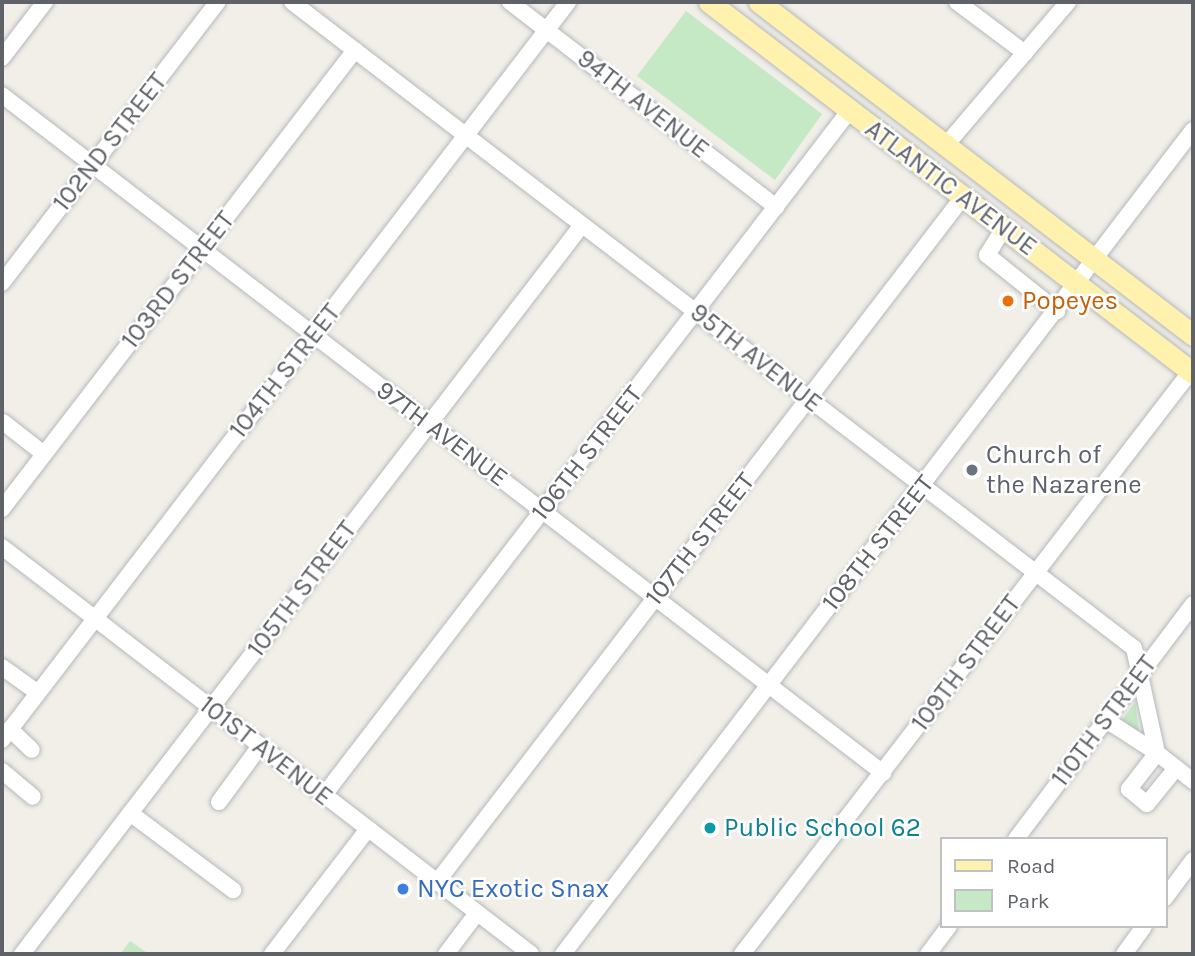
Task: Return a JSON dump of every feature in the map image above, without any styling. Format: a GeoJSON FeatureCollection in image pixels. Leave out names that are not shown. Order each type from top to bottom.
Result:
{"type":"FeatureCollection","features":[{"type":"Feature","properties":{"kind":"main road","name":"ATLANTIC AVENUE"},"geometry":{"type":"LineString","coordinates":[[709,2],[1192,372]]}},
{"type":"Feature","properties":{"kind":"main road","name":"ATLANTIC AVENUE"},"geometry":{"type":"LineString","coordinates":[[759,2],[1193,335]]}},
{"type":"Feature","properties":{"kind":"street"},"geometry":{"type":"LineString","coordinates":[[2,58],[45,2]]}},
{"type":"Feature","properties":{"kind":"street","name":"102ND STREET"},"geometry":{"type":"LineString","coordinates":[[2,283],[218,2]]}},
{"type":"Feature","properties":{"kind":"street","name":"95TH AVENUE"},"geometry":{"type":"LineString","coordinates":[[292,2],[1134,648],[1142,671],[1157,754]]}},
{"type":"Feature","properties":{"kind":"street","name":"94TH AVENUE"},"geometry":{"type":"LineString","coordinates":[[510,2],[776,206]]}},
{"type":"Feature","properties":{"kind":"street","name":"104TH STREET"},"geometry":{"type":"LineString","coordinates":[[6,734],[568,2]]}},
{"type":"Feature","properties":{"kind":"street"},"geometry":{"type":"LineString","coordinates":[[957,2],[1025,52]]}},
{"type":"Feature","properties":{"kind":"street"},"geometry":{"type":"LineString","coordinates":[[946,145],[1068,2]]}},
{"type":"Feature","properties":{"kind":"street","name":"103RD STREET"},"geometry":{"type":"LineString","coordinates":[[2,509],[355,50]]}},
{"type":"Feature","properties":{"kind":"street","name":"97TH AVENUE"},"geometry":{"type":"LineString","coordinates":[[2,95],[883,773]]}},
{"type":"Feature","properties":{"kind":"street","name":"106TH STREET"},"geometry":{"type":"LineString","coordinates":[[324,795],[850,110]]}},
{"type":"Feature","properties":{"kind":"street","name":"108TH STREET"},"geometry":{"type":"LineString","coordinates":[[563,954],[1193,130]]}},
{"type":"Feature","properties":{"kind":"street","name":"107TH STREET"},"geometry":{"type":"LineString","coordinates":[[437,882],[963,197]]}},
{"type":"Feature","properties":{"kind":"street","name":"105TH STREET"},"geometry":{"type":"LineString","coordinates":[[22,954],[582,225]]}},
{"type":"Feature","properties":{"kind":"street"},"geometry":{"type":"LineString","coordinates":[[1004,228],[987,255],[1057,311]]}},
{"type":"Feature","properties":{"kind":"street","name":"109TH STREET"},"geometry":{"type":"LineString","coordinates":[[742,954],[1192,372]]}},
{"type":"Feature","properties":{"kind":"street"},"geometry":{"type":"LineString","coordinates":[[3,422],[44,454]]}},
{"type":"Feature","properties":{"kind":"street","name":"101ST AVENUE"},"geometry":{"type":"LineString","coordinates":[[2,547],[531,954]]}},
{"type":"Feature","properties":{"kind":"street","name":"110TH STREET"},"geometry":{"type":"LineString","coordinates":[[1017,837],[1193,604]]}},
{"type":"Feature","properties":{"kind":"street"},"geometry":{"type":"LineString","coordinates":[[2,667],[38,693]]}},
{"type":"Feature","properties":{"kind":"street"},"geometry":{"type":"LineString","coordinates":[[1105,720],[1157,754],[1193,782]]}},
{"type":"Feature","properties":{"kind":"street"},"geometry":{"type":"LineString","coordinates":[[6,734],[32,750]]}},
{"type":"Feature","properties":{"kind":"street"},"geometry":{"type":"LineString","coordinates":[[219,802],[260,746]]}},
{"type":"Feature","properties":{"kind":"street"},"geometry":{"type":"LineString","coordinates":[[1157,754],[1129,789],[1147,804],[1175,768]]}},
{"type":"Feature","properties":{"kind":"street"},"geometry":{"type":"LineString","coordinates":[[2,771],[33,797]]}},
{"type":"Feature","properties":{"kind":"street"},"geometry":{"type":"LineString","coordinates":[[130,813],[233,890]]}},
{"type":"Feature","properties":{"kind":"street"},"geometry":{"type":"LineString","coordinates":[[272,954],[368,829]]}},
{"type":"Feature","properties":{"kind":"street"},"geometry":{"type":"LineString","coordinates":[[1167,895],[1193,860]]}},
{"type":"Feature","properties":{"kind":"street"},"geometry":{"type":"LineString","coordinates":[[446,954],[477,913]]}},
{"type":"Feature","properties":{"kind":"street"},"geometry":{"type":"LineString","coordinates":[[928,954],[948,928]]}},
{"type":"Feature","properties":{"kind":"street"},"geometry":{"type":"LineString","coordinates":[[1124,954],[1143,928]]}},
{"type":"Feature","properties":{"kind":"green space"},"geometry":{"type":"Polygon","coordinates":[[[686,11],[822,114],[775,180],[637,76],[686,11]]]}},
{"type":"Feature","properties":{"kind":"green space"},"geometry":{"type":"Polygon","coordinates":[[[1135,702],[1140,737],[1120,723],[1135,702]]]}},
{"type":"Feature","properties":{"kind":"green space"},"geometry":{"type":"Polygon","coordinates":[[[130,941],[149,954],[120,954],[130,941]]]}},
{"type":"Feature","properties":{"kind":"place","name":"Popeyes"},"geometry":{"type":"Point","coordinates":[1008,301]}},
{"type":"Feature","properties":{"kind":"place","name":"Church of the Nazarene"},"geometry":{"type":"Point","coordinates":[972,470]}},
{"type":"Feature","properties":{"kind":"place","name":"Public School 62"},"geometry":{"type":"Point","coordinates":[710,828]}},
{"type":"Feature","properties":{"kind":"place","name":"NYC Exotic Snax"},"geometry":{"type":"Point","coordinates":[403,889]}}]}
